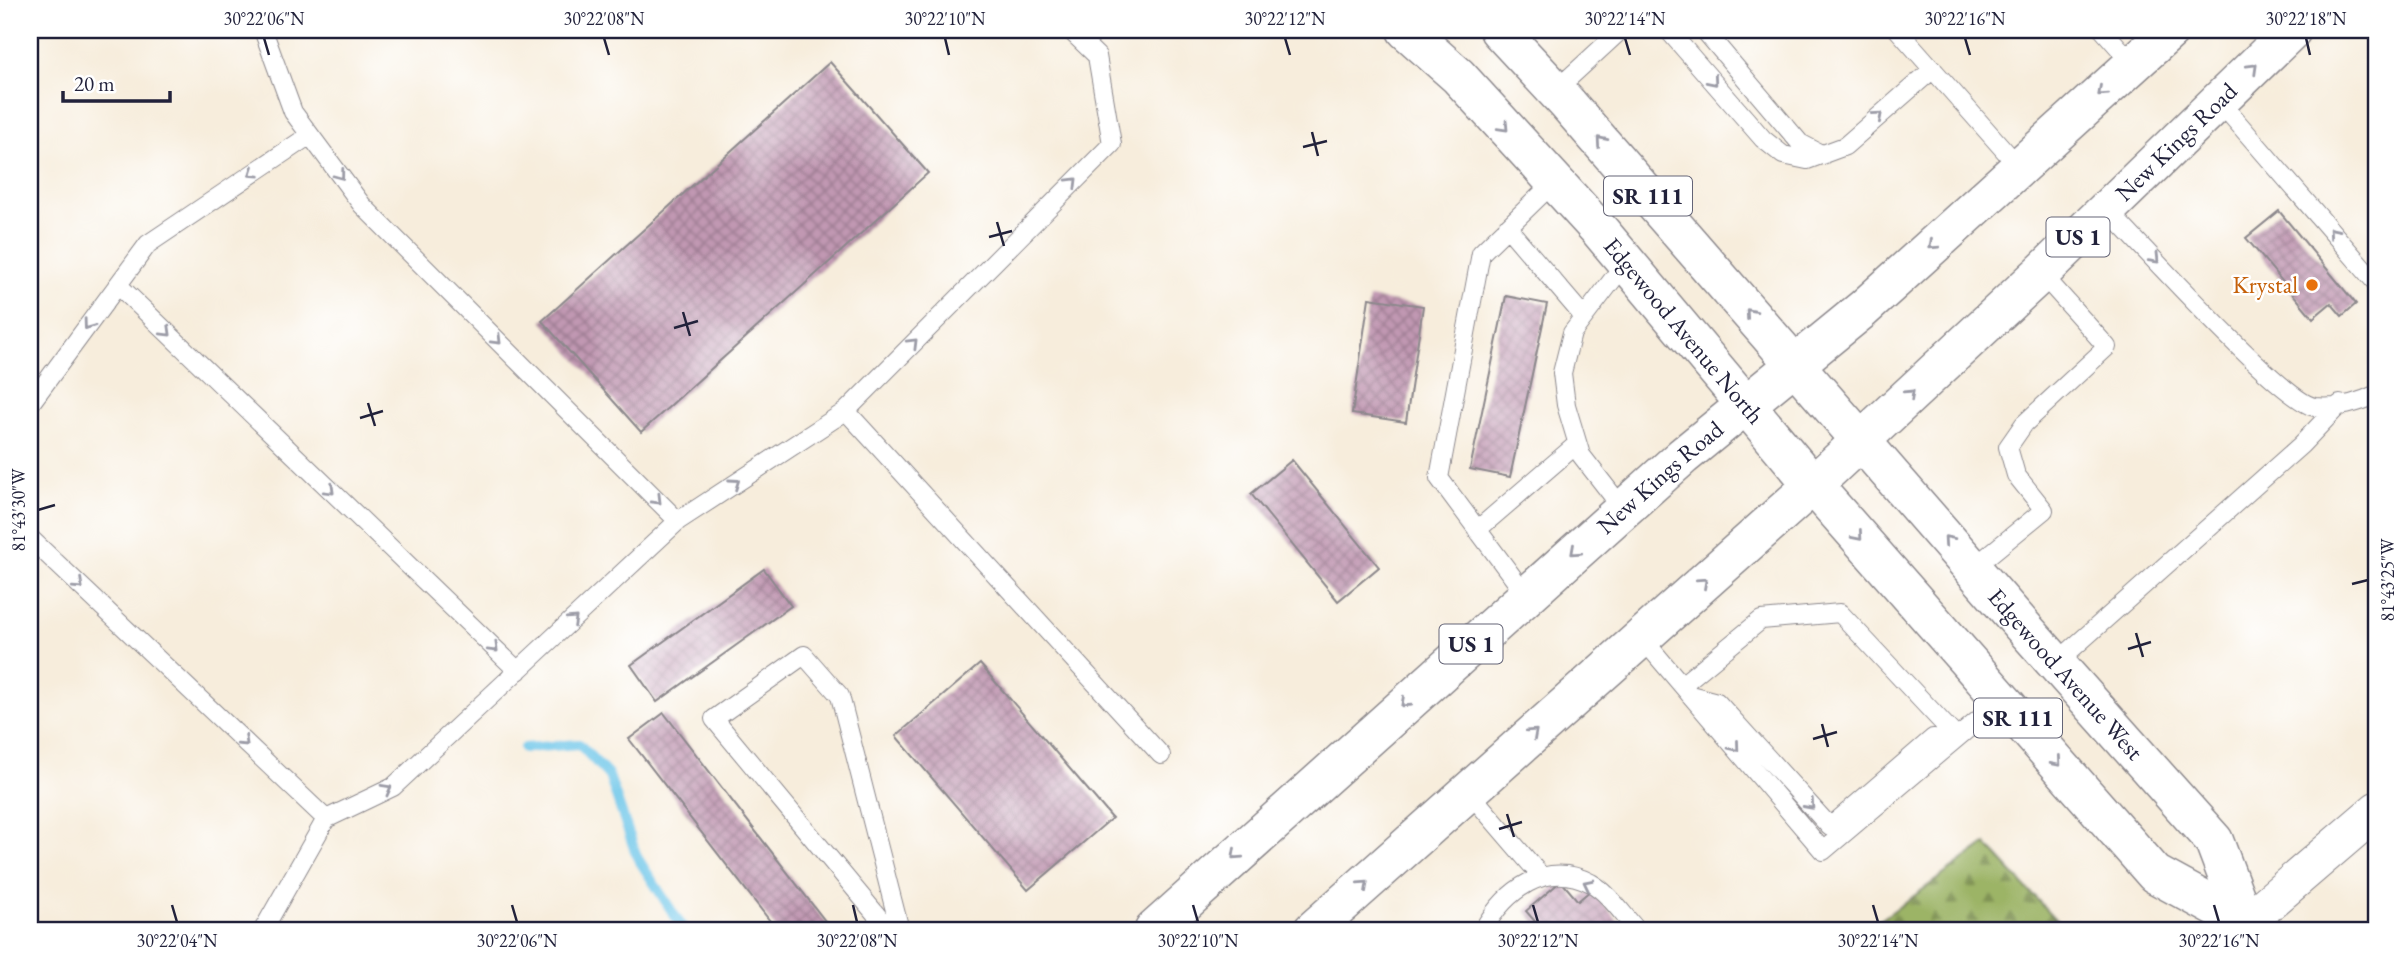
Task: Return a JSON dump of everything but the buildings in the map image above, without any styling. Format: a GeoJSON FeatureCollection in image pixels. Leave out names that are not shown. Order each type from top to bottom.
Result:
{"type":"FeatureCollection","features":[{"type":"Feature","properties":{"kind":"main road","name":"Edgewood Avenue North"},"geometry":{"type":"LineString","coordinates":[[1406,30],[1458,76],[1555,181],[1813,485]]}},
{"type":"Feature","properties":{"kind":"main road","name":"SR 111"},"geometry":{"type":"LineString","coordinates":[[1499,30],[1556,90],[1861,440]]}},
{"type":"Feature","properties":{"kind":"main road","name":"New Kings Road"},"geometry":{"type":"LineString","coordinates":[[1154,930],[1623,509],[1863,309],[2171,30]]}},
{"type":"Feature","properties":{"kind":"main road","name":"New Kings Road"},"geometry":{"type":"LineString","coordinates":[[1327,926],[1468,791],[1813,485],[2041,273],[2292,30]]}},
{"type":"Feature","properties":{"kind":"main road","name":"Edgewood Avenue West"},"geometry":{"type":"LineString","coordinates":[[1861,440],[2214,841],[2248,927]]}},
{"type":"Feature","properties":{"kind":"main road","name":"SR 111"},"geometry":{"type":"LineString","coordinates":[[1813,485],[2155,874],[2248,927]]}},
{"type":"Feature","properties":{"kind":"street"},"geometry":{"type":"LineString","coordinates":[[2248,927],[2377,810]]}},
{"type":"Feature","properties":{"kind":"lane"},"geometry":{"type":"LineString","coordinates":[[263,30],[293,111],[362,205],[678,521]]}},
{"type":"Feature","properties":{"kind":"lane"},"geometry":{"type":"LineString","coordinates":[[263,930],[326,819],[393,788],[678,521],[846,411],[1112,144],[1097,56],[1070,30]]}},
{"type":"Feature","properties":{"kind":"lane"},"geometry":{"type":"LineString","coordinates":[[1556,90],[1621,30]]}},
{"type":"Feature","properties":{"kind":"lane"},"geometry":{"type":"LineString","coordinates":[[1668,30],[1763,139],[1783,155],[1807,160],[1845,146],[1933,69]]}},
{"type":"Feature","properties":{"kind":"lane"},"geometry":{"type":"LineString","coordinates":[[1898,30],[2019,167]]}},
{"type":"Feature","properties":{"kind":"lane"},"geometry":{"type":"LineString","coordinates":[[2102,30],[2133,64]]}},
{"type":"Feature","properties":{"kind":"lane"},"geometry":{"type":"LineString","coordinates":[[1707,32],[1800,143],[1823,155]]}},
{"type":"Feature","properties":{"kind":"lane"},"geometry":{"type":"LineString","coordinates":[[2219,101],[2377,284]]}},
{"type":"Feature","properties":{"kind":"lane"},"geometry":{"type":"LineString","coordinates":[[30,404],[148,244],[310,135]]}},
{"type":"Feature","properties":{"kind":"lane"},"geometry":{"type":"LineString","coordinates":[[1526,595],[1439,478],[1481,253],[1555,181]]}},
{"type":"Feature","properties":{"kind":"lane"},"geometry":{"type":"LineString","coordinates":[[2107,210],[2275,382],[2314,407],[2359,403],[2377,394]]}},
{"type":"Feature","properties":{"kind":"lane"},"geometry":{"type":"LineString","coordinates":[[1507,227],[1584,317]]}},
{"type":"Feature","properties":{"kind":"lane"},"geometry":{"type":"LineString","coordinates":[[1623,509],[1581,455],[1566,405],[1562,373],[1572,333],[1626,262]]}},
{"type":"Feature","properties":{"kind":"lane"},"geometry":{"type":"LineString","coordinates":[[1973,568],[2044,510],[2016,475],[2008,447],[2024,424],[2106,347],[2041,273]]}},
{"type":"Feature","properties":{"kind":"lane"},"geometry":{"type":"LineString","coordinates":[[118,285],[518,671]]}},
{"type":"Feature","properties":{"kind":"lane"},"geometry":{"type":"LineString","coordinates":[[2056,663],[2301,445],[2340,404]]}},
{"type":"Feature","properties":{"kind":"lane"},"geometry":{"type":"LineString","coordinates":[[846,411],[1161,755]]}},
{"type":"Feature","properties":{"kind":"lane"},"geometry":{"type":"LineString","coordinates":[[1477,530],[1577,444]]}},
{"type":"Feature","properties":{"kind":"lane"},"geometry":{"type":"LineString","coordinates":[[30,538],[326,819]]}},
{"type":"Feature","properties":{"kind":"lane"},"geometry":{"type":"LineString","coordinates":[[1686,690],[1761,620],[1840,613],[1955,739]]}},
{"type":"Feature","properties":{"kind":"lane"},"geometry":{"type":"LineString","coordinates":[[1642,637],[1823,851],[2002,700]]}},
{"type":"Feature","properties":{"kind":"lane"},"geometry":{"type":"LineString","coordinates":[[889,930],[714,719],[804,655],[840,696],[900,930]]}},
{"type":"Feature","properties":{"kind":"lane"},"geometry":{"type":"LineString","coordinates":[[1686,690],[1717,702],[1830,827],[1933,738],[1955,739]]}},
{"type":"Feature","properties":{"kind":"lane"},"geometry":{"type":"LineString","coordinates":[[1468,791],[1541,876]]}},
{"type":"Feature","properties":{"kind":"lane"},"geometry":{"type":"LineString","coordinates":[[1483,930],[1495,909],[1517,888],[1541,876],[1565,875],[1591,883],[1637,930]]}},
{"type":"Feature","properties":{"kind":"green space"},"geometry":{"type":"Polygon","coordinates":[[[1986,844],[2065,930],[1868,929],[1986,844]]]}},
{"type":"Feature","properties":{"kind":"waterway"},"geometry":{"type":"LineString","coordinates":[[524,748],[579,744],[609,776],[637,857],[684,930]]}},
{"type":"Feature","properties":{"kind":"place","name":"Krystal"},"geometry":{"type":"Point","coordinates":[2312,285]}}]}
